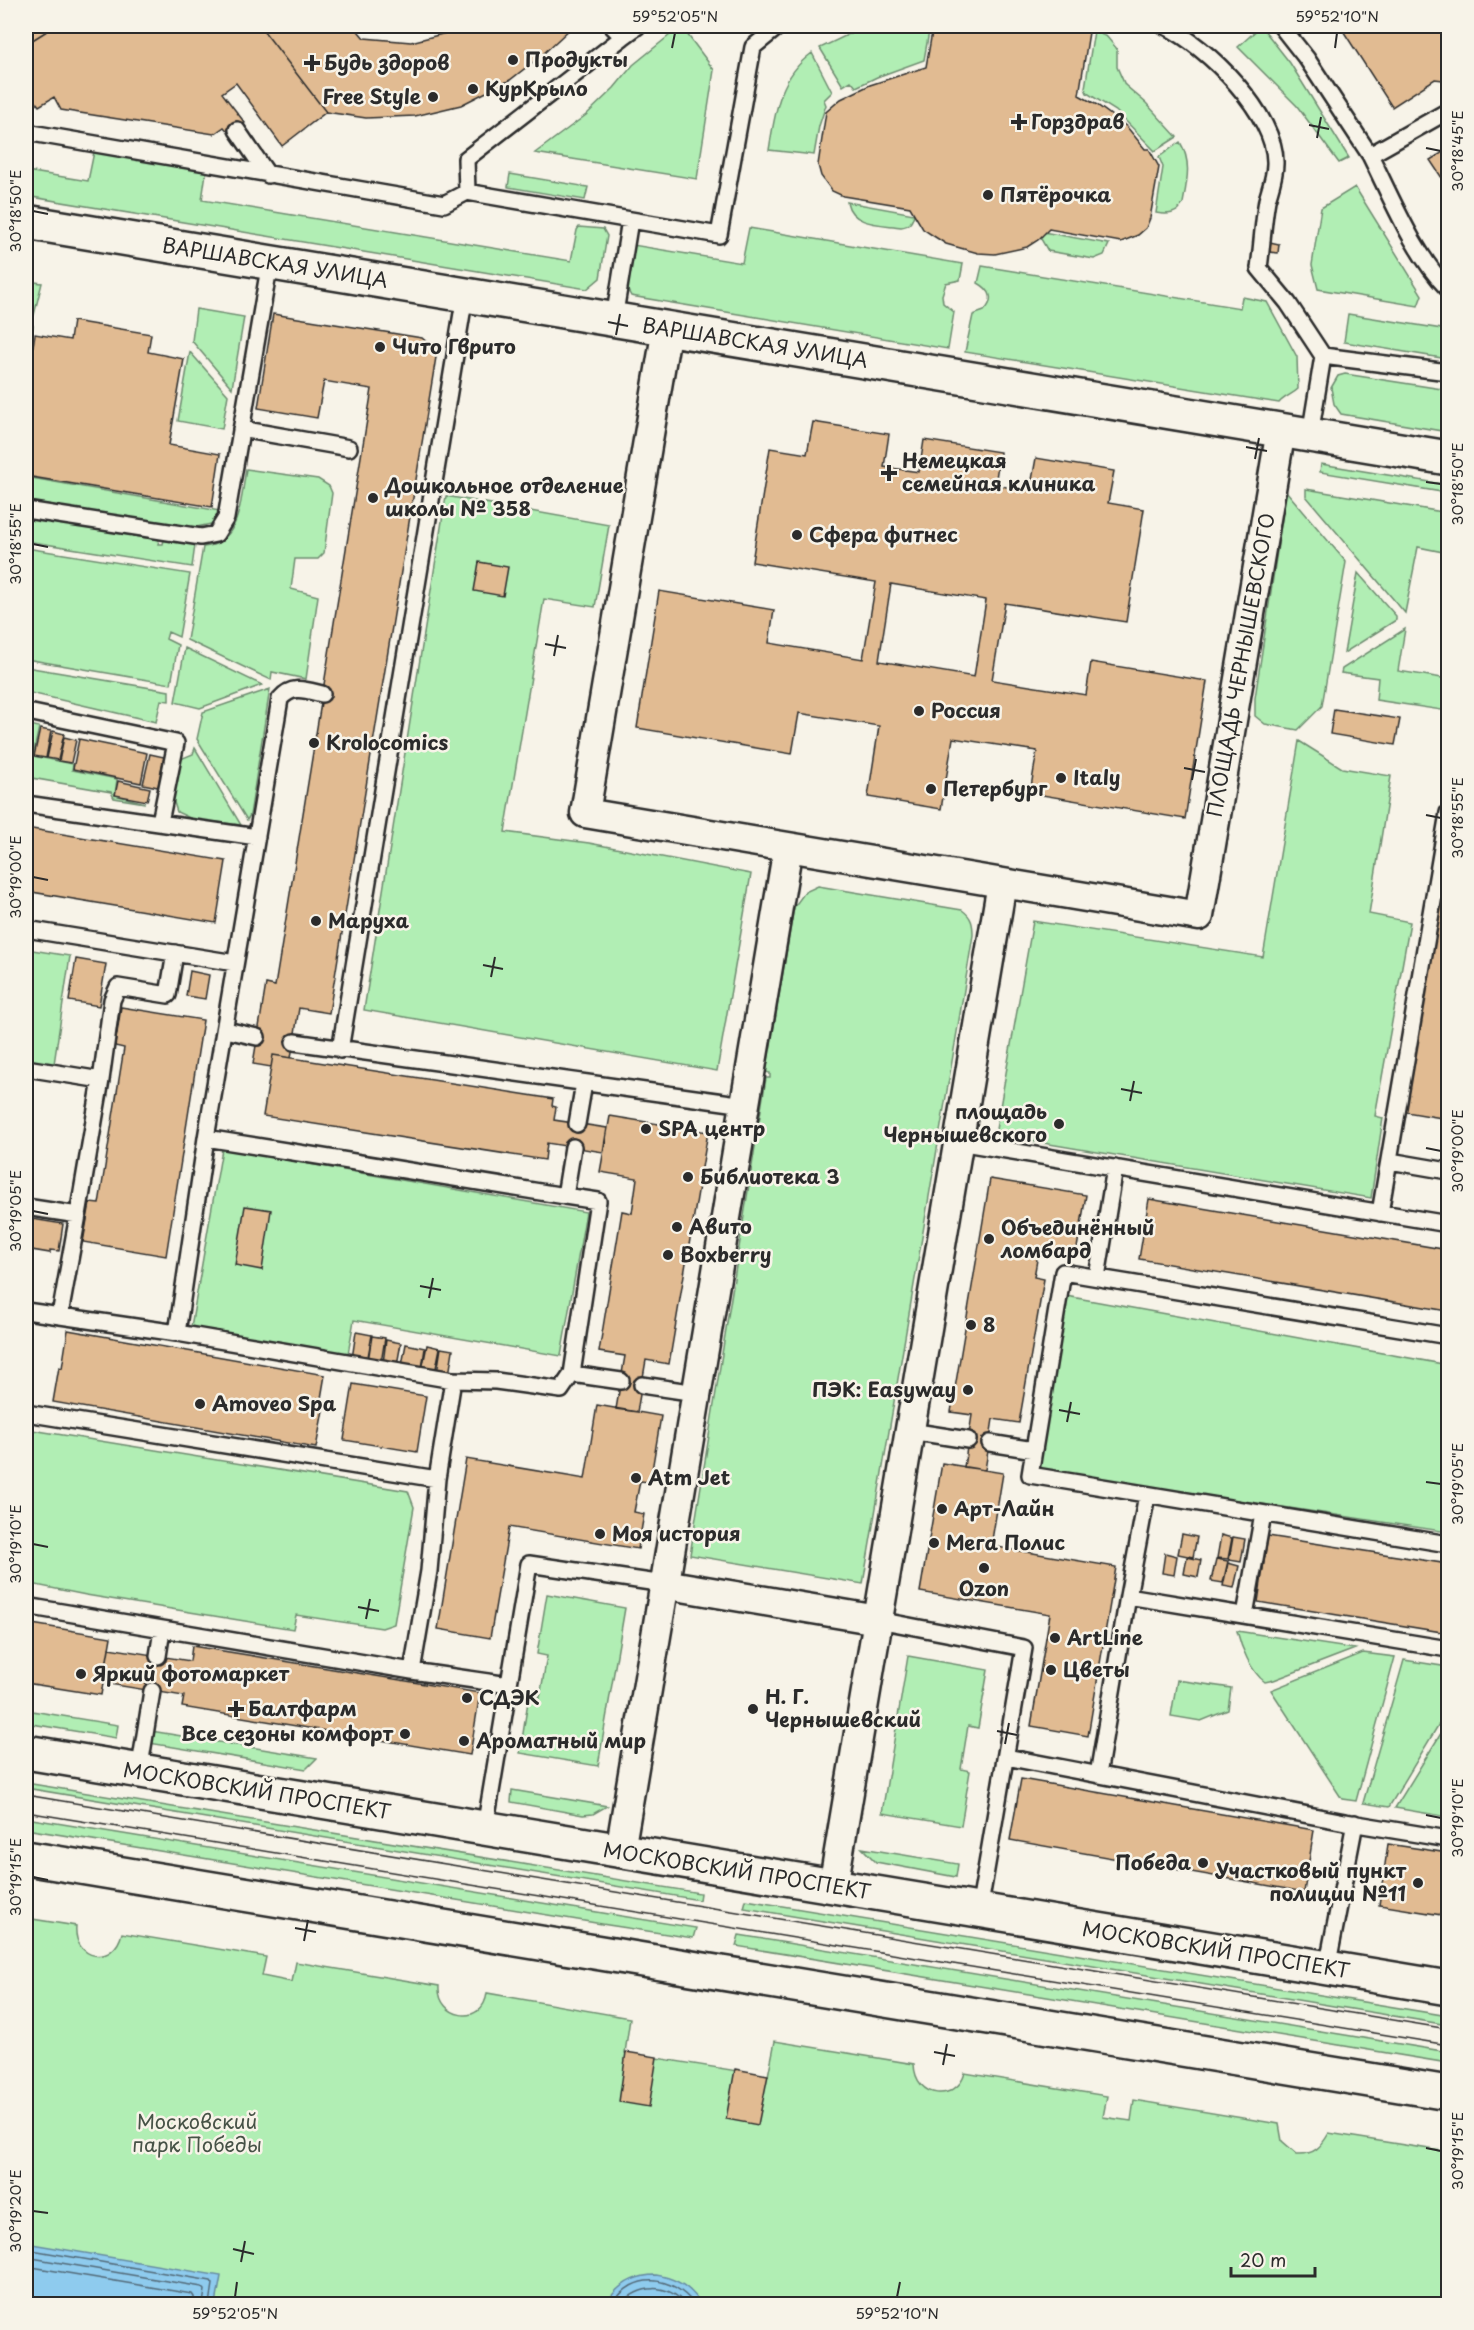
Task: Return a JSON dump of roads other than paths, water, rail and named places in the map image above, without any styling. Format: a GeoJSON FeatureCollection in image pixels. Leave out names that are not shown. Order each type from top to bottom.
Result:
{"type":"FeatureCollection","features":[{"type":"Feature","properties":{"kind":"main road","name":"ВАРШАВСКАЯ УЛИЦА"},"geometry":{"type":"LineString","coordinates":[[26,222],[1449,458]]}},
{"type":"Feature","properties":{"kind":"main road","name":"МОСКОВСКИЙ ПРОСПЕКТ"},"geometry":{"type":"LineString","coordinates":[[26,1752],[1449,1988]]}},
{"type":"Feature","properties":{"kind":"main road"},"geometry":{"type":"LineString","coordinates":[[26,1858],[1449,2093]]}},
{"type":"Feature","properties":{"kind":"street","name":"ПЛОЩАДЬ ЧЕРНЫШЕВСКОГО"},"geometry":{"type":"LineString","coordinates":[[667,328],[585,813],[1199,916],[1295,432]]}},
{"type":"Feature","properties":{"kind":"street"},"geometry":{"type":"LineString","coordinates":[[620,1851],[788,847]]}},
{"type":"Feature","properties":{"kind":"street"},"geometry":{"type":"LineString","coordinates":[[833,1887],[1002,883]]}},
{"type":"Feature","properties":{"kind":"street"},"geometry":{"type":"LineString","coordinates":[[664,1584],[878,1620]]}},
{"type":"Feature","properties":{"kind":"lane"},"geometry":{"type":"LineString","coordinates":[[467,192],[466,159],[617,31],[638,26]]}},
{"type":"Feature","properties":{"kind":"lane"},"geometry":{"type":"LineString","coordinates":[[26,132],[444,204],[467,192],[719,235],[753,47],[779,26]]}},
{"type":"Feature","properties":{"kind":"lane"},"geometry":{"type":"LineString","coordinates":[[1165,26],[1210,57],[1238,86],[1270,133],[1275,164],[1267,202],[1260,268],[1288,303],[1323,356],[1449,372]]}},
{"type":"Feature","properties":{"kind":"lane"},"geometry":{"type":"LineString","coordinates":[[1281,26],[1307,59],[1370,155],[1395,207],[1435,275],[1449,289]]}},
{"type":"Feature","properties":{"kind":"lane"},"geometry":{"type":"LineString","coordinates":[[1370,155],[1449,111]]}},
{"type":"Feature","properties":{"kind":"lane"},"geometry":{"type":"LineString","coordinates":[[237,130],[268,175]]}},
{"type":"Feature","properties":{"kind":"lane"},"geometry":{"type":"LineString","coordinates":[[614,319],[630,220]]}},
{"type":"Feature","properties":{"kind":"lane"},"geometry":{"type":"LineString","coordinates":[[26,510],[201,537],[216,534],[225,518],[270,262]]}},
{"type":"Feature","properties":{"kind":"lane"},"geometry":{"type":"LineString","coordinates":[[340,1050],[465,295]]}},
{"type":"Feature","properties":{"kind":"lane"},"geometry":{"type":"LineString","coordinates":[[1295,432],[1323,356]]}},
{"type":"Feature","properties":{"kind":"lane"},"geometry":{"type":"LineString","coordinates":[[241,429],[349,448]]}},
{"type":"Feature","properties":{"kind":"lane"},"geometry":{"type":"LineString","coordinates":[[177,1333],[206,1138],[280,699],[294,688],[322,694]]}},
{"type":"Feature","properties":{"kind":"lane"},"geometry":{"type":"LineString","coordinates":[[380,702],[396,705]]}},
{"type":"Feature","properties":{"kind":"lane"},"geometry":{"type":"LineString","coordinates":[[28,712],[176,743],[160,822]]}},
{"type":"Feature","properties":{"kind":"lane"},"geometry":{"type":"LineString","coordinates":[[26,804],[257,837]]}},
{"type":"Feature","properties":{"kind":"lane"},"geometry":{"type":"LineString","coordinates":[[1380,1213],[1449,813]]}},
{"type":"Feature","properties":{"kind":"lane"},"geometry":{"type":"LineString","coordinates":[[26,929],[235,963]]}},
{"type":"Feature","properties":{"kind":"lane"},"geometry":{"type":"LineString","coordinates":[[60,1315],[101,1080],[112,1000],[118,987],[168,995],[175,953]]}},
{"type":"Feature","properties":{"kind":"lane"},"geometry":{"type":"LineString","coordinates":[[226,1030],[257,1037]]}},
{"type":"Feature","properties":{"kind":"lane"},"geometry":{"type":"LineString","coordinates":[[294,1042],[745,1105]]}},
{"type":"Feature","properties":{"kind":"lane"},"geometry":{"type":"LineString","coordinates":[[26,1068],[101,1080]]}},
{"type":"Feature","properties":{"kind":"lane"},"geometry":{"type":"LineString","coordinates":[[577,1124],[584,1083]]}},
{"type":"Feature","properties":{"kind":"lane"},"geometry":{"type":"LineString","coordinates":[[26,1311],[177,1333],[453,1380],[496,1381],[561,1390],[572,1374],[598,1201],[206,1138]]}},
{"type":"Feature","properties":{"kind":"lane"},"geometry":{"type":"LineString","coordinates":[[958,1142],[1449,1224]]}},
{"type":"Feature","properties":{"kind":"lane"},"geometry":{"type":"LineString","coordinates":[[565,1196],[573,1147]]}},
{"type":"Feature","properties":{"kind":"lane"},"geometry":{"type":"LineString","coordinates":[[1390,1161],[1449,1171]]}},
{"type":"Feature","properties":{"kind":"lane"},"geometry":{"type":"LineString","coordinates":[[1097,1277],[1115,1168]]}},
{"type":"Feature","properties":{"kind":"lane"},"geometry":{"type":"LineString","coordinates":[[26,1207],[78,1215]]}},
{"type":"Feature","properties":{"kind":"lane"},"geometry":{"type":"LineString","coordinates":[[1449,1336],[1064,1272],[1030,1475],[1449,1544]]}},
{"type":"Feature","properties":{"kind":"lane"},"geometry":{"type":"LineString","coordinates":[[572,1374],[621,1382]]}},
{"type":"Feature","properties":{"kind":"lane"},"geometry":{"type":"LineString","coordinates":[[412,1671],[429,1571],[437,1479],[453,1380]]}},
{"type":"Feature","properties":{"kind":"lane"},"geometry":{"type":"LineString","coordinates":[[642,1385],[696,1393]]}},
{"type":"Feature","properties":{"kind":"lane"},"geometry":{"type":"LineString","coordinates":[[26,1413],[437,1479]]}},
{"type":"Feature","properties":{"kind":"lane"},"geometry":{"type":"LineString","coordinates":[[910,1431],[968,1440]]}},
{"type":"Feature","properties":{"kind":"lane"},"geometry":{"type":"LineString","coordinates":[[990,1443],[1034,1450]]}},
{"type":"Feature","properties":{"kind":"lane"},"geometry":{"type":"LineString","coordinates":[[1098,1775],[1147,1496]]}},
{"type":"Feature","properties":{"kind":"lane"},"geometry":{"type":"LineString","coordinates":[[1245,1615],[1263,1514]]}},
{"type":"Feature","properties":{"kind":"lane"},"geometry":{"type":"LineString","coordinates":[[485,1828],[529,1564],[664,1584]]}},
{"type":"Feature","properties":{"kind":"lane"},"geometry":{"type":"LineString","coordinates":[[1128,1596],[1449,1649]]}},
{"type":"Feature","properties":{"kind":"lane"},"geometry":{"type":"LineString","coordinates":[[26,1606],[412,1671],[509,1685]]}},
{"type":"Feature","properties":{"kind":"lane"},"geometry":{"type":"LineString","coordinates":[[878,1620],[1024,1648],[979,1911]]}},
{"type":"Feature","properties":{"kind":"lane"},"geometry":{"type":"LineString","coordinates":[[158,1656],[162,1630]]}},
{"type":"Feature","properties":{"kind":"lane"},"geometry":{"type":"LineString","coordinates":[[139,1772],[152,1691]]}},
{"type":"Feature","properties":{"kind":"lane"},"geometry":{"type":"LineString","coordinates":[[1006,1757],[1449,1839]]}},
{"type":"Feature","properties":{"kind":"lane"},"geometry":{"type":"LineString","coordinates":[[1327,1968],[1355,1823]]}},
{"type":"Feature","properties":{"kind":"water"},"geometry":{"type":"Polygon","coordinates":[[[26,2243],[221,2276],[216,2304],[26,2304],[26,2243]]]}},
{"type":"Feature","properties":{"kind":"water"},"geometry":{"type":"Polygon","coordinates":[[[648,2275],[656,2275],[682,2284],[701,2304],[606,2304],[615,2291],[627,2282],[648,2275]]]}},
{"type":"Feature","properties":{"kind":"tram line"},"geometry":{"type":"LineString","coordinates":[[26,1795],[1448,2029]]}},
{"type":"Feature","properties":{"kind":"tram line"},"geometry":{"type":"LineString","coordinates":[[26,1812],[1448,2045]]}},
{"type":"Feature","properties":{"kind":"place","name":"Продукты"},"geometry":{"type":"Point","coordinates":[513,60]}},
{"type":"Feature","properties":{"kind":"place","name":"Будь здоров"},"geometry":{"type":"Point","coordinates":[312,63]}},
{"type":"Feature","properties":{"kind":"place","name":"КурКрыло"},"geometry":{"type":"Point","coordinates":[473,89]}},
{"type":"Feature","properties":{"kind":"place","name":"Free Style"},"geometry":{"type":"Point","coordinates":[433,97]}},
{"type":"Feature","properties":{"kind":"place","name":"Горздрав"},"geometry":{"type":"Point","coordinates":[1019,122]}},
{"type":"Feature","properties":{"kind":"place","name":"Пятёрочка"},"geometry":{"type":"Point","coordinates":[988,195]}},
{"type":"Feature","properties":{"kind":"place","name":"Чито Гврито"},"geometry":{"type":"Point","coordinates":[380,347]}},
{"type":"Feature","properties":{"kind":"place","name":"Немецкая семейная клиника"},"geometry":{"type":"Point","coordinates":[889,473]}},
{"type":"Feature","properties":{"kind":"place","name":"Дошкольное отделение школы № 358"},"geometry":{"type":"Point","coordinates":[373,498]}},
{"type":"Feature","properties":{"kind":"place","name":"Сфера фитнес"},"geometry":{"type":"Point","coordinates":[797,535]}},
{"type":"Feature","properties":{"kind":"place","name":"Россия"},"geometry":{"type":"Point","coordinates":[919,711]}},
{"type":"Feature","properties":{"kind":"place","name":"Krolocomics"},"geometry":{"type":"Point","coordinates":[314,743]}},
{"type":"Feature","properties":{"kind":"place","name":"Italy"},"geometry":{"type":"Point","coordinates":[1061,778]}},
{"type":"Feature","properties":{"kind":"place","name":"Петербург"},"geometry":{"type":"Point","coordinates":[931,789]}},
{"type":"Feature","properties":{"kind":"place","name":"Маруха"},"geometry":{"type":"Point","coordinates":[316,921]}},
{"type":"Feature","properties":{"kind":"place","name":"площадь Чернышевского"},"geometry":{"type":"Point","coordinates":[1059,1124]}},
{"type":"Feature","properties":{"kind":"place","name":"SPA центр"},"geometry":{"type":"Point","coordinates":[646,1129]}},
{"type":"Feature","properties":{"kind":"place","name":"Библиотека 3"},"geometry":{"type":"Point","coordinates":[688,1177]}},
{"type":"Feature","properties":{"kind":"place","name":"Авито"},"geometry":{"type":"Point","coordinates":[677,1227]}},
{"type":"Feature","properties":{"kind":"place","name":"Объединённый ломбард"},"geometry":{"type":"Point","coordinates":[989,1239]}},
{"type":"Feature","properties":{"kind":"place","name":"Boxberry"},"geometry":{"type":"Point","coordinates":[668,1255]}},
{"type":"Feature","properties":{"kind":"place","name":"8"},"geometry":{"type":"Point","coordinates":[971,1325]}},
{"type":"Feature","properties":{"kind":"place","name":"ПЭК: Easyway"},"geometry":{"type":"Point","coordinates":[968,1390]}},
{"type":"Feature","properties":{"kind":"place","name":"Amoveo Spa"},"geometry":{"type":"Point","coordinates":[200,1404]}},
{"type":"Feature","properties":{"kind":"place","name":"Atm Jet"},"geometry":{"type":"Point","coordinates":[636,1478]}},
{"type":"Feature","properties":{"kind":"place","name":"Арт-Лайн"},"geometry":{"type":"Point","coordinates":[942,1509]}},
{"type":"Feature","properties":{"kind":"place","name":"Моя история"},"geometry":{"type":"Point","coordinates":[600,1534]}},
{"type":"Feature","properties":{"kind":"place","name":"Мега Полис"},"geometry":{"type":"Point","coordinates":[934,1543]}},
{"type":"Feature","properties":{"kind":"place","name":"Ozon"},"geometry":{"type":"Point","coordinates":[984,1568]}},
{"type":"Feature","properties":{"kind":"place","name":"ArtLine"},"geometry":{"type":"Point","coordinates":[1055,1638]}},
{"type":"Feature","properties":{"kind":"place","name":"Цветы"},"geometry":{"type":"Point","coordinates":[1051,1670]}},
{"type":"Feature","properties":{"kind":"place","name":"Яркий фотомаркет"},"geometry":{"type":"Point","coordinates":[81,1674]}},
{"type":"Feature","properties":{"kind":"place","name":"СДЭК"},"geometry":{"type":"Point","coordinates":[467,1698]}},
{"type":"Feature","properties":{"kind":"place","name":"Балтфарм"},"geometry":{"type":"Point","coordinates":[236,1709]}},
{"type":"Feature","properties":{"kind":"place","name":"Н. Г. Чернышевский"},"geometry":{"type":"Point","coordinates":[753,1709]}},
{"type":"Feature","properties":{"kind":"place","name":"Все сезоны комфорт"},"geometry":{"type":"Point","coordinates":[405,1734]}},
{"type":"Feature","properties":{"kind":"place","name":"Ароматный мир"},"geometry":{"type":"Point","coordinates":[464,1741]}},
{"type":"Feature","properties":{"kind":"place","name":"Победа"},"geometry":{"type":"Point","coordinates":[1203,1863]}},
{"type":"Feature","properties":{"kind":"place","name":"Участковый пункт полиции №11"},"geometry":{"type":"Point","coordinates":[1418,1883]}},
{"type":"Feature","properties":{"kind":"park label","name":"Московский парк Победы"},"geometry":{"type":"Point","coordinates":[197,2134]}}]}
